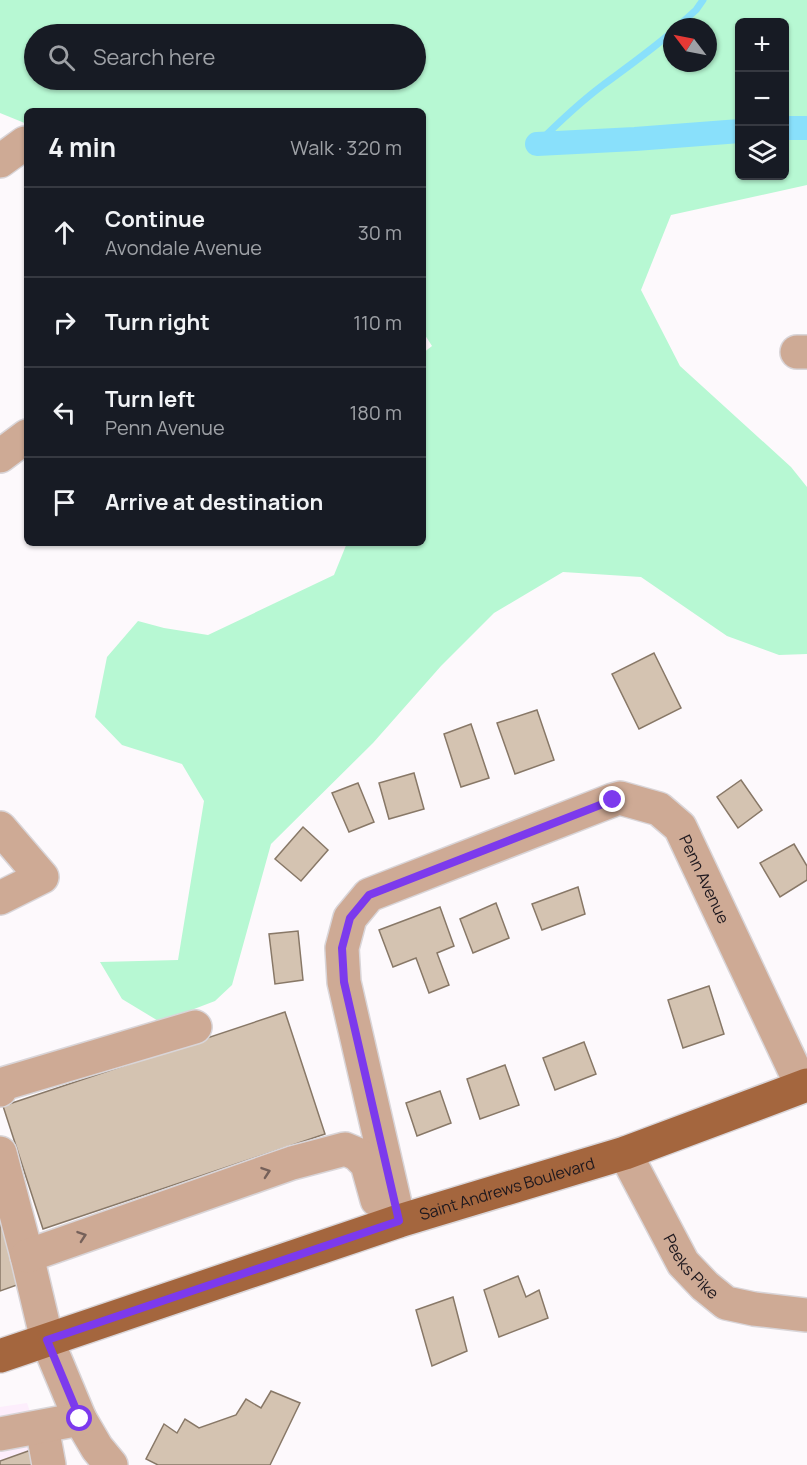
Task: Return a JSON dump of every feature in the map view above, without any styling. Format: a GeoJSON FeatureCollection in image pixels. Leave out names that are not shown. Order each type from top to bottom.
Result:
{"type":"FeatureCollection","features":[{"type":"Feature","properties":{"kind":"main road","name":"Saint Andrews Boulevard"},"geometry":{"type":"LineString","coordinates":[[0,1356],[392,1223],[625,1153],[805,1086]]}},
{"type":"Feature","properties":{"kind":"street"},"geometry":{"type":"LineString","coordinates":[[0,456],[24,438]]}},
{"type":"Feature","properties":{"kind":"street","name":"Penn Avenue"},"geometry":{"type":"LineString","coordinates":[[392,1223],[344,982],[342,948],[350,918],[369,895],[613,800],[620,798],[659,810],[680,827],[805,1086]]}},
{"type":"Feature","properties":{"kind":"street"},"geometry":{"type":"LineString","coordinates":[[0,828],[42,877],[0,898]]}},
{"type":"Feature","properties":{"kind":"street"},"geometry":{"type":"LineString","coordinates":[[0,1090],[3,1084],[195,1027]]}},
{"type":"Feature","properties":{"kind":"street"},"geometry":{"type":"LineString","coordinates":[[27,1256],[292,1163],[345,1149],[357,1154],[367,1164],[392,1223]]}},
{"type":"Feature","properties":{"kind":"street"},"geometry":{"type":"LineString","coordinates":[[0,1153],[47,1340],[80,1419],[97,1448],[111,1465]]}},
{"type":"Feature","properties":{"kind":"street","name":"Peeks Pike"},"geometry":{"type":"LineString","coordinates":[[625,1153],[683,1263],[705,1286],[726,1303],[754,1309],[807,1315]]}},
{"type":"Feature","properties":{"kind":"street"},"geometry":{"type":"LineString","coordinates":[[0,1434],[80,1419]]}},
{"type":"Feature","properties":{"kind":"street"},"geometry":{"type":"LineString","coordinates":[[42,1427],[49,1465]]}},
{"type":"Feature","properties":{"kind":"shaded area"},"geometry":{"type":"Polygon","coordinates":[[[27,1403],[49,1465],[0,1465],[0,1407],[27,1403]]]}},
{"type":"Feature","properties":{"kind":"green space"},"geometry":{"type":"Polygon","coordinates":[[[0,0],[807,0],[807,185],[671,215],[641,290],[680,366],[791,467],[807,487],[807,654],[779,655],[727,636],[641,577],[563,572],[494,613],[441,666],[373,743],[271,844],[232,985],[215,1001],[160,1022],[122,999],[100,962],[178,960],[204,801],[182,764],[122,745],[95,717],[107,657],[138,621],[208,635],[334,575],[346,546],[426,546],[426,351],[432,346],[426,337],[426,108],[24,108],[24,123],[0,113],[0,0]]]}},
{"type":"Feature","properties":{"kind":"building"},"geometry":{"type":"Polygon","coordinates":[[[654,653],[681,708],[639,729],[612,674],[654,653]]]}},
{"type":"Feature","properties":{"kind":"building"},"geometry":{"type":"Polygon","coordinates":[[[537,710],[554,760],[515,774],[497,723],[537,710]]]}},
{"type":"Feature","properties":{"kind":"building"},"geometry":{"type":"Polygon","coordinates":[[[471,724],[489,778],[461,787],[444,734],[471,724]]]}},
{"type":"Feature","properties":{"kind":"building"},"geometry":{"type":"Polygon","coordinates":[[[414,773],[424,809],[389,819],[379,783],[414,773]]]}},
{"type":"Feature","properties":{"kind":"building"},"geometry":{"type":"Polygon","coordinates":[[[741,780],[762,810],[738,828],[717,797],[741,780]]]}},
{"type":"Feature","properties":{"kind":"building"},"geometry":{"type":"Polygon","coordinates":[[[358,783],[374,822],[349,832],[332,793],[358,783]]]}},
{"type":"Feature","properties":{"kind":"building"},"geometry":{"type":"Polygon","coordinates":[[[303,827],[328,850],[301,881],[275,859],[303,827]]]}},
{"type":"Feature","properties":{"kind":"building"},"geometry":{"type":"Polygon","coordinates":[[[794,844],[807,866],[807,880],[780,897],[760,863],[794,844]]]}},
{"type":"Feature","properties":{"kind":"building"},"geometry":{"type":"Polygon","coordinates":[[[578,887],[585,914],[542,930],[532,904],[578,887]]]}},
{"type":"Feature","properties":{"kind":"building"},"geometry":{"type":"Polygon","coordinates":[[[496,903],[509,938],[473,953],[460,919],[496,903]]]}},
{"type":"Feature","properties":{"kind":"building"},"geometry":{"type":"Polygon","coordinates":[[[440,907],[454,946],[437,953],[449,985],[429,993],[416,958],[393,967],[379,930],[440,907]]]}},
{"type":"Feature","properties":{"kind":"building"},"geometry":{"type":"Polygon","coordinates":[[[298,931],[303,980],[275,984],[269,934],[298,931]]]}},
{"type":"Feature","properties":{"kind":"building"},"geometry":{"type":"Polygon","coordinates":[[[709,986],[724,1034],[683,1048],[668,1000],[709,986]]]}},
{"type":"Feature","properties":{"kind":"building"},"geometry":{"type":"Polygon","coordinates":[[[285,1012],[325,1134],[43,1229],[3,1106],[285,1012]]]}},
{"type":"Feature","properties":{"kind":"building"},"geometry":{"type":"Polygon","coordinates":[[[584,1042],[596,1074],[555,1090],[543,1058],[584,1042]]]}},
{"type":"Feature","properties":{"kind":"building"},"geometry":{"type":"Polygon","coordinates":[[[505,1065],[519,1105],[480,1119],[467,1079],[505,1065]]]}},
{"type":"Feature","properties":{"kind":"building"},"geometry":{"type":"Polygon","coordinates":[[[440,1091],[451,1123],[417,1136],[406,1103],[440,1091]]]}},
{"type":"Feature","properties":{"kind":"building"},"geometry":{"type":"Polygon","coordinates":[[[0,1201],[28,1281],[0,1291],[0,1201]]]}},
{"type":"Feature","properties":{"kind":"building"},"geometry":{"type":"Polygon","coordinates":[[[518,1276],[526,1297],[539,1290],[548,1318],[499,1337],[484,1290],[518,1276]]]}},
{"type":"Feature","properties":{"kind":"building"},"geometry":{"type":"Polygon","coordinates":[[[453,1297],[467,1351],[432,1366],[416,1310],[453,1297]]]}},
{"type":"Feature","properties":{"kind":"building"},"geometry":{"type":"Polygon","coordinates":[[[271,1391],[300,1403],[270,1465],[158,1465],[146,1459],[164,1424],[177,1433],[185,1419],[199,1428],[236,1415],[246,1399],[261,1408],[271,1391]]]}},
{"type":"Feature","properties":{"kind":"building"},"geometry":{"type":"Polygon","coordinates":[[[31,1450],[36,1465],[0,1465],[0,1461],[31,1450]]]}},
{"type":"Feature","properties":{"kind":"waterway"},"geometry":{"type":"LineString","coordinates":[[687,18],[703,0]]}},
{"type":"Feature","properties":{"kind":"waterway"},"geometry":{"type":"LineString","coordinates":[[537,144],[586,99],[663,40]]}},
{"type":"Feature","properties":{"kind":"waterway"},"geometry":{"type":"LineString","coordinates":[[789,128],[807,128]]}},
{"type":"Feature","properties":{"kind":"waterway"},"geometry":{"type":"LineString","coordinates":[[537,144],[735,131]]}},
{"type":"Feature","properties":{"kind":"route"},"geometry":{"type":"LineString","coordinates":[[80,1419],[47,1340],[399,1221],[344,982],[342,948],[350,918],[369,895],[613,800]]}}]}
